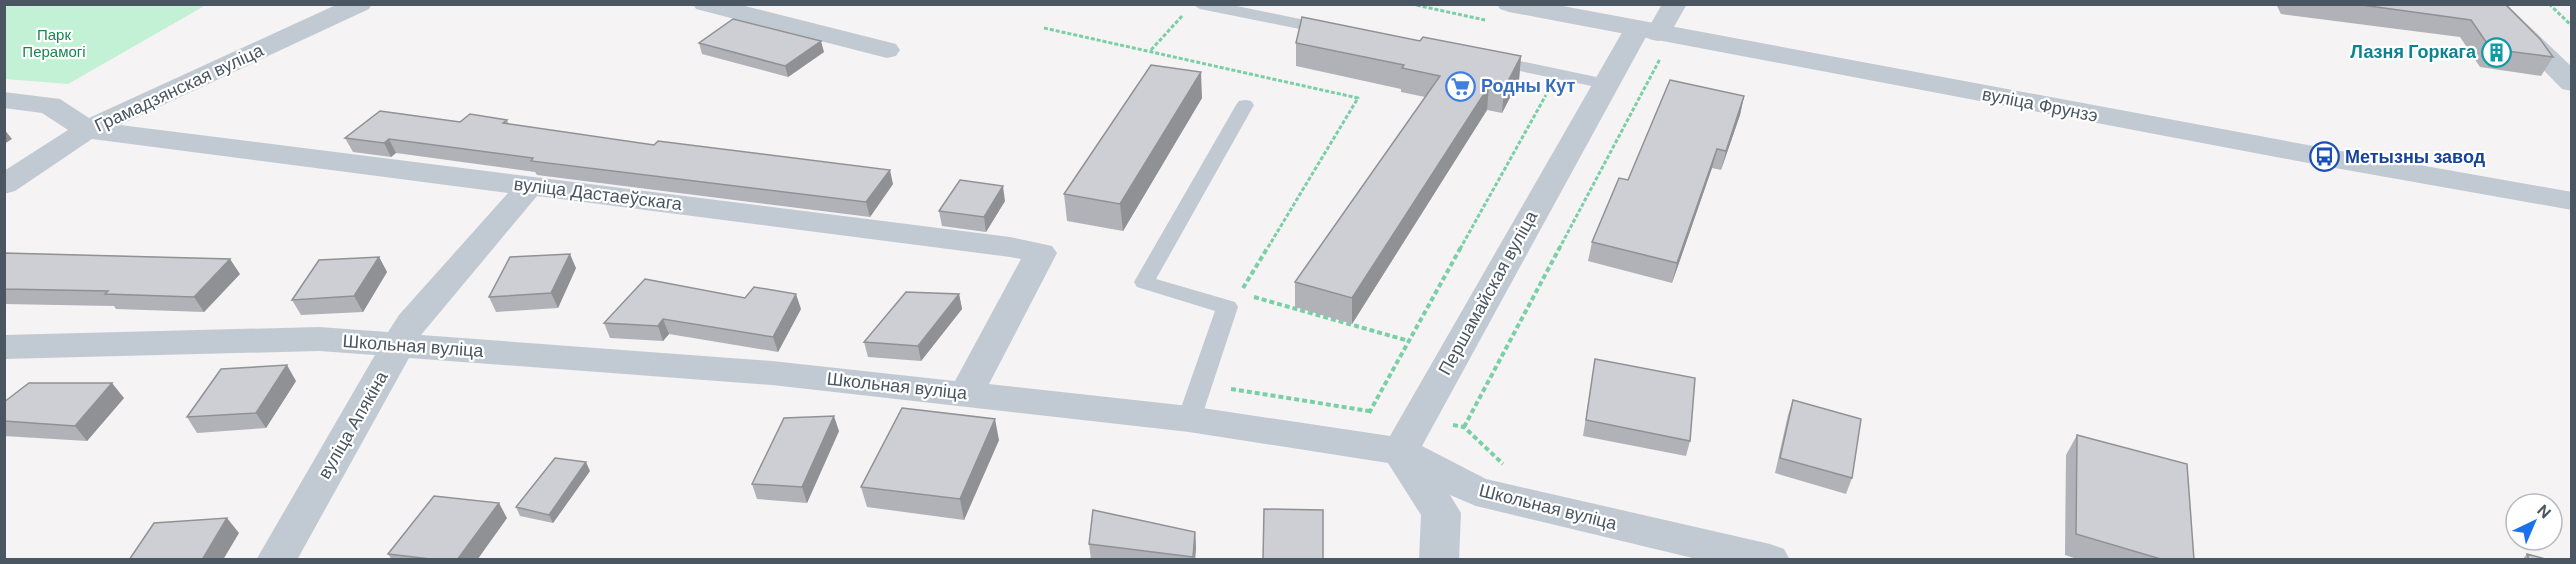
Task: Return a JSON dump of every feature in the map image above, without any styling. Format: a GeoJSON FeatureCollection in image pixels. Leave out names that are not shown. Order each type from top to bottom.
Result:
{"type":"FeatureCollection","features":[{"type":"Feature","properties":{"kind":"street","name":"Грамадзянская вуліца"},"geometry":{"type":"LineString","coordinates":[[4,185],[87,130],[360,4]]}},
{"type":"Feature","properties":{"kind":"street"},"geometry":{"type":"LineString","coordinates":[[705,4],[886,50]]}},
{"type":"Feature","properties":{"kind":"street","name":"вуліца Фрунзэ"},"geometry":{"type":"LineString","coordinates":[[1509,4],[1653,38],[2571,201]]}},
{"type":"Feature","properties":{"kind":"street","name":"Першамайская вуліца"},"geometry":{"type":"LineString","coordinates":[[1382,448],[1606,84],[1653,38],[1675,4]]}},
{"type":"Feature","properties":{"kind":"street"},"geometry":{"type":"LineString","coordinates":[[2491,4],[2571,83]]}},
{"type":"Feature","properties":{"kind":"street","name":"вуліца Дастаеўскага"},"geometry":{"type":"LineString","coordinates":[[4,100],[50,105],[87,130],[1010,247],[1041,253],[966,394]]}},
{"type":"Feature","properties":{"kind":"street","name":"вуліца Апякіна"},"geometry":{"type":"LineString","coordinates":[[276,560],[411,323],[530,186]]}},
{"type":"Feature","properties":{"kind":"street","name":"Школьная вуліца"},"geometry":{"type":"LineString","coordinates":[[4,347],[320,339],[772,373],[1189,418],[1382,448],[1476,491],[1770,560]]}},
{"type":"Feature","properties":{"kind":"street"},"geometry":{"type":"LineString","coordinates":[[1382,448],[1441,513],[1439,560]]}},
{"type":"Feature","properties":{"kind":"lane"},"geometry":{"type":"LineString","coordinates":[[1193,8],[1340,33]]}},
{"type":"Feature","properties":{"kind":"lane"},"geometry":{"type":"LineString","coordinates":[[1481,57],[1606,84]]}},
{"type":"Feature","properties":{"kind":"lane"},"geometry":{"type":"LineString","coordinates":[[1189,418],[1227,307],[1144,282],[1245,105]]}},
{"type":"Feature","properties":{"kind":"path"},"geometry":{"type":"LineString","coordinates":[[2549,4],[2571,26]]}},
{"type":"Feature","properties":{"kind":"path"},"geometry":{"type":"LineString","coordinates":[[1150,51],[1193,8]]}},
{"type":"Feature","properties":{"kind":"path"},"geometry":{"type":"LineString","coordinates":[[2562,17],[2571,17]]}},
{"type":"Feature","properties":{"kind":"path"},"geometry":{"type":"LineString","coordinates":[[1464,427],[1653,38]]}},
{"type":"Feature","properties":{"kind":"path"},"geometry":{"type":"LineString","coordinates":[[1382,448],[1364,423],[1558,74]]}},
{"type":"Feature","properties":{"kind":"path"},"geometry":{"type":"LineString","coordinates":[[1251,297],[1409,341]]}},
{"type":"Feature","properties":{"kind":"green space","name":"Парк Перамогі"},"geometry":{"type":"Polygon","coordinates":[[[4,5],[206,5],[68,84],[5,79],[4,5]]]}},
{"type":"Feature","properties":{"kind":"building"},"geometry":{"type":"Polygon","coordinates":[[[2355,4],[2505,4],[2540,39],[2553,57],[2491,49],[2471,20],[2355,4]]]}},
{"type":"Feature","properties":{"kind":"building"},"geometry":{"type":"Polygon","coordinates":[[[1302,17],[1420,41],[1423,37],[1521,56],[1504,89],[1489,86],[1352,298],[1295,282],[1440,76],[1402,68],[1404,65],[1296,43],[1302,17]]]}},
{"type":"Feature","properties":{"kind":"building"},"geometry":{"type":"Polygon","coordinates":[[[733,19],[821,41],[785,66],[699,43],[733,19]]]}},
{"type":"Feature","properties":{"kind":"building"},"geometry":{"type":"Polygon","coordinates":[[[1151,65],[1201,72],[1120,204],[1064,194],[1151,65]]]}},
{"type":"Feature","properties":{"kind":"building"},"geometry":{"type":"Polygon","coordinates":[[[1670,80],[1744,96],[1726,151],[1717,149],[1677,263],[1592,242],[1619,178],[1628,180],[1670,80]]]}},
{"type":"Feature","properties":{"kind":"building"},"geometry":{"type":"Polygon","coordinates":[[[380,111],[460,122],[470,114],[507,120],[503,123],[654,145],[658,141],[890,170],[866,202],[531,161],[533,158],[389,139],[384,143],[345,138],[380,111]]]}},
{"type":"Feature","properties":{"kind":"building"},"geometry":{"type":"Polygon","coordinates":[[[960,180],[1003,186],[984,217],[939,211],[960,180]]]}},
{"type":"Feature","properties":{"kind":"building"},"geometry":{"type":"Polygon","coordinates":[[[4,253],[230,259],[194,297],[105,294],[108,291],[4,289],[4,253]]]}},
{"type":"Feature","properties":{"kind":"building"},"geometry":{"type":"Polygon","coordinates":[[[570,254],[551,293],[489,297],[510,257],[570,254]]]}},
{"type":"Feature","properties":{"kind":"building"},"geometry":{"type":"Polygon","coordinates":[[[379,257],[354,296],[292,300],[319,260],[379,257]]]}},
{"type":"Feature","properties":{"kind":"building"},"geometry":{"type":"Polygon","coordinates":[[[645,279],[745,298],[754,287],[796,294],[773,337],[663,319],[658,326],[604,323],[645,279]]]}},
{"type":"Feature","properties":{"kind":"building"},"geometry":{"type":"Polygon","coordinates":[[[906,292],[959,294],[918,346],[864,342],[906,292]]]}},
{"type":"Feature","properties":{"kind":"building"},"geometry":{"type":"Polygon","coordinates":[[[1595,359],[1695,378],[1690,441],[1586,420],[1595,359]]]}},
{"type":"Feature","properties":{"kind":"building"},"geometry":{"type":"Polygon","coordinates":[[[287,365],[256,413],[187,417],[221,369],[287,365]]]}},
{"type":"Feature","properties":{"kind":"building"},"geometry":{"type":"Polygon","coordinates":[[[29,383],[112,383],[75,426],[4,421],[4,402],[29,383]]]}},
{"type":"Feature","properties":{"kind":"building"},"geometry":{"type":"Polygon","coordinates":[[[1793,400],[1861,419],[1852,478],[1780,458],[1793,400]]]}},
{"type":"Feature","properties":{"kind":"building"},"geometry":{"type":"Polygon","coordinates":[[[902,408],[995,419],[960,499],[861,487],[902,408]]]}},
{"type":"Feature","properties":{"kind":"building"},"geometry":{"type":"Polygon","coordinates":[[[834,416],[802,487],[752,484],[784,418],[834,416]]]}},
{"type":"Feature","properties":{"kind":"building"},"geometry":{"type":"Polygon","coordinates":[[[2077,435],[2187,464],[2194,560],[2164,560],[2076,534],[2077,435]]]}},
{"type":"Feature","properties":{"kind":"building"},"geometry":{"type":"Polygon","coordinates":[[[555,458],[586,462],[549,515],[516,507],[555,458]]]}},
{"type":"Feature","properties":{"kind":"building"},"geometry":{"type":"Polygon","coordinates":[[[434,496],[499,503],[457,560],[388,554],[434,496]]]}},
{"type":"Feature","properties":{"kind":"building"},"geometry":{"type":"Polygon","coordinates":[[[1264,509],[1323,510],[1323,560],[1263,560],[1264,509]]]}},
{"type":"Feature","properties":{"kind":"building"},"geometry":{"type":"Polygon","coordinates":[[[1093,510],[1195,532],[1193,557],[1089,544],[1093,510]]]}},
{"type":"Feature","properties":{"kind":"building"},"geometry":{"type":"Polygon","coordinates":[[[227,518],[202,560],[129,560],[154,523],[227,518]]]}},
{"type":"Feature","properties":{"kind":"building"},"geometry":{"type":"Polygon","coordinates":[[[2527,554],[2549,560],[2529,560],[2527,554]]]}},
{"type":"Feature","properties":{"kind":"place","name":"Лазня Горкага"},"geometry":{"type":"Point","coordinates":[2497,52]}},
{"type":"Feature","properties":{"kind":"place","name":"Родны Кут"},"geometry":{"type":"Point","coordinates":[1460,86]}},
{"type":"Feature","properties":{"kind":"place","name":"Метызны завод"},"geometry":{"type":"Point","coordinates":[2324,157]}}]}
